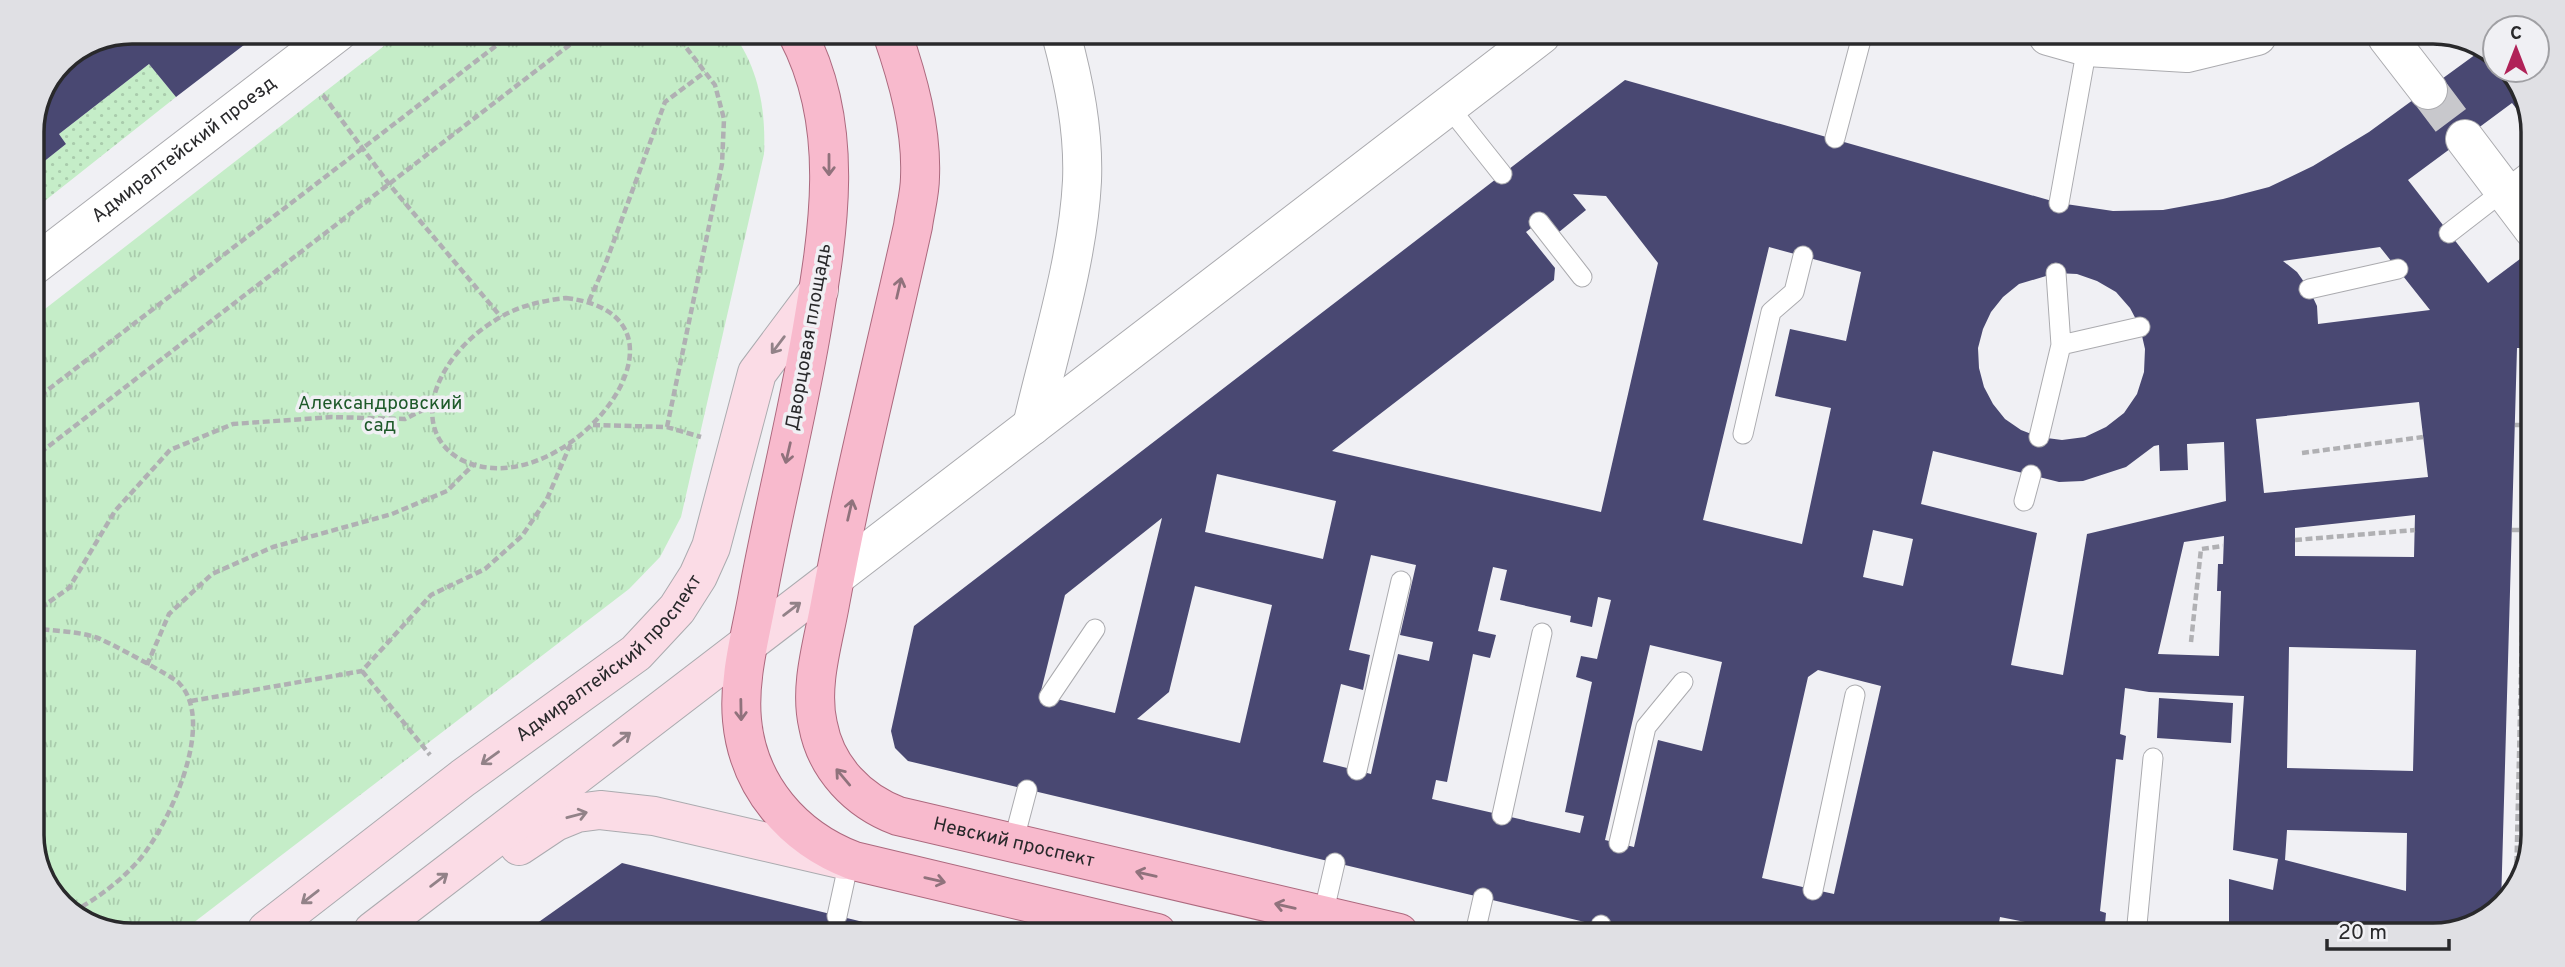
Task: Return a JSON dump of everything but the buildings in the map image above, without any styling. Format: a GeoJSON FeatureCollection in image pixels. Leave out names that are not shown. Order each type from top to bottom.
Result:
{"type":"FeatureCollection","features":[{"type":"Feature","properties":{"kind":"main road","name":"Дворцовая площадь"},"geometry":{"type":"LineString","coordinates":[[749,642],[771,525],[797,412],[827,230],[830,154],[822,97],[802,44]]}},
{"type":"Feature","properties":{"kind":"main road"},"geometry":{"type":"LineString","coordinates":[[383,923],[835,576],[913,226],[920,177],[916,125],[905,70],[896,44]]}},
{"type":"Feature","properties":{"kind":"main road","name":"Адмиралтейский проспект"},"geometry":{"type":"LineString","coordinates":[[276,923],[463,778],[636,653],[677,609],[698,576],[711,547],[757,373],[818,290]]}},
{"type":"Feature","properties":{"kind":"main road","name":"Невский проспект"},"geometry":{"type":"LineString","coordinates":[[835,576],[817,679],[815,702],[821,736],[835,768],[858,793],[886,812],[1357,923]]}},
{"type":"Feature","properties":{"kind":"main road"},"geometry":{"type":"LineString","coordinates":[[749,642],[741,691],[742,722],[748,753],[760,782],[777,808],[800,831],[825,849],[859,863]]}},
{"type":"Feature","properties":{"kind":"main road"},"geometry":{"type":"LineString","coordinates":[[471,856],[506,855],[555,822],[577,813],[600,810],[654,816],[1114,923]]}},
{"type":"Feature","properties":{"kind":"street","name":"Адмиралтейский проезд"},"geometry":{"type":"LineString","coordinates":[[44,258],[322,44]]}},
{"type":"Feature","properties":{"kind":"street"},"geometry":{"type":"LineString","coordinates":[[1032,426],[1073,252],[1082,179],[1076,92],[1064,44]]}},
{"type":"Feature","properties":{"kind":"street"},"geometry":{"type":"LineString","coordinates":[[835,576],[1529,44]]}},
{"type":"Feature","properties":{"kind":"street"},"geometry":{"type":"LineString","coordinates":[[2076,44],[2087,47],[2187,53],[2224,44]]}},
{"type":"Feature","properties":{"kind":"street"},"geometry":{"type":"LineString","coordinates":[[2392,44],[2428,90]]}},
{"type":"Feature","properties":{"kind":"street"},"geometry":{"type":"LineString","coordinates":[[2465,139],[2518,179]]}},
{"type":"Feature","properties":{"kind":"lane"},"geometry":{"type":"LineString","coordinates":[[1835,138],[1860,44]]}},
{"type":"Feature","properties":{"kind":"lane"},"geometry":{"type":"LineString","coordinates":[[2059,203],[2087,47]]}},
{"type":"Feature","properties":{"kind":"lane"},"geometry":{"type":"LineString","coordinates":[[1448,106],[1502,174]]}},
{"type":"Feature","properties":{"kind":"lane"},"geometry":{"type":"LineString","coordinates":[[2449,233],[2518,179]]}},
{"type":"Feature","properties":{"kind":"lane"},"geometry":{"type":"LineString","coordinates":[[1539,222],[1582,277]]}},
{"type":"Feature","properties":{"kind":"lane"},"geometry":{"type":"LineString","coordinates":[[1743,434],[1771,312],[1794,292],[1803,256]]}},
{"type":"Feature","properties":{"kind":"lane"},"geometry":{"type":"LineString","coordinates":[[2309,289],[2398,269]]}},
{"type":"Feature","properties":{"kind":"lane"},"geometry":{"type":"LineString","coordinates":[[2039,437],[2061,345],[2056,273]]}},
{"type":"Feature","properties":{"kind":"lane"},"geometry":{"type":"LineString","coordinates":[[2061,345],[2140,327]]}},
{"type":"Feature","properties":{"kind":"lane"},"geometry":{"type":"LineString","coordinates":[[2024,501],[2031,475]]}},
{"type":"Feature","properties":{"kind":"lane"},"geometry":{"type":"LineString","coordinates":[[1357,770],[1401,581]]}},
{"type":"Feature","properties":{"kind":"lane"},"geometry":{"type":"LineString","coordinates":[[1049,697],[1095,629]]}},
{"type":"Feature","properties":{"kind":"lane"},"geometry":{"type":"LineString","coordinates":[[1502,815],[1542,633]]}},
{"type":"Feature","properties":{"kind":"lane"},"geometry":{"type":"LineString","coordinates":[[1619,844],[1646,727],[1683,681]]}},
{"type":"Feature","properties":{"kind":"lane"},"geometry":{"type":"LineString","coordinates":[[1813,890],[1855,695]]}},
{"type":"Feature","properties":{"kind":"lane"},"geometry":{"type":"LineString","coordinates":[[2137,923],[2153,758]]}},
{"type":"Feature","properties":{"kind":"lane"},"geometry":{"type":"LineString","coordinates":[[1013,844],[1027,790]]}},
{"type":"Feature","properties":{"kind":"lane"},"geometry":{"type":"LineString","coordinates":[[836,916],[859,863]]}},
{"type":"Feature","properties":{"kind":"lane"},"geometry":{"type":"LineString","coordinates":[[1323,915],[1335,863]]}},
{"type":"Feature","properties":{"kind":"lane"},"geometry":{"type":"LineString","coordinates":[[1477,923],[1483,898]]}},
{"type":"Feature","properties":{"kind":"path"},"geometry":{"type":"LineString","coordinates":[[44,393],[498,44]]}},
{"type":"Feature","properties":{"kind":"path"},"geometry":{"type":"LineString","coordinates":[[44,450],[571,44]]}},
{"type":"Feature","properties":{"kind":"path"},"geometry":{"type":"LineString","coordinates":[[667,427],[722,164],[724,119],[715,85],[683,44]]}},
{"type":"Feature","properties":{"kind":"path"},"geometry":{"type":"LineString","coordinates":[[589,301],[605,265],[665,102],[705,72]]}},
{"type":"Feature","properties":{"kind":"path"},"geometry":{"type":"LineString","coordinates":[[323,95],[389,184],[501,317]]}},
{"type":"Feature","properties":{"kind":"path"},"geometry":{"type":"LineString","coordinates":[[566,298],[589,301],[607,309],[621,322],[628,340],[629,361],[623,383],[611,405],[593,425],[571,443],[546,457],[521,465],[496,468],[473,465],[454,457],[440,443],[433,425],[433,405],[438,383],[451,361],[469,341],[501,317],[541,301],[566,298]]}},
{"type":"Feature","properties":{"kind":"path"},"geometry":{"type":"LineString","coordinates":[[44,606],[69,588],[116,511],[170,450],[233,424],[331,417],[405,419],[433,405]]}},
{"type":"Feature","properties":{"kind":"path"},"geometry":{"type":"LineString","coordinates":[[593,425],[667,427],[709,439]]}},
{"type":"Feature","properties":{"kind":"path"},"geometry":{"type":"LineString","coordinates":[[2515,425],[2521,425]]}},
{"type":"Feature","properties":{"kind":"path"},"geometry":{"type":"LineString","coordinates":[[2302,453],[2423,437]]}},
{"type":"Feature","properties":{"kind":"path"},"geometry":{"type":"LineString","coordinates":[[191,701],[362,671],[431,595],[485,569],[522,536],[547,499],[571,443]]}},
{"type":"Feature","properties":{"kind":"path"},"geometry":{"type":"LineString","coordinates":[[147,665],[169,614],[212,575],[272,547],[403,510],[447,491],[473,465]]}},
{"type":"Feature","properties":{"kind":"path"},"geometry":{"type":"LineString","coordinates":[[2295,540],[2415,530]]}},
{"type":"Feature","properties":{"kind":"path"},"geometry":{"type":"LineString","coordinates":[[2512,530],[2521,530]]}},
{"type":"Feature","properties":{"kind":"path"},"geometry":{"type":"LineString","coordinates":[[2191,642],[2201,549],[2223,546]]}},
{"type":"Feature","properties":{"kind":"path"},"geometry":{"type":"LineString","coordinates":[[44,630],[96,637],[179,681],[191,701],[193,747],[172,808],[141,858],[103,895],[82,907]]}},
{"type":"Feature","properties":{"kind":"path"},"geometry":{"type":"LineString","coordinates":[[362,671],[431,756]]}},
{"type":"Feature","properties":{"kind":"path"},"geometry":{"type":"LineString","coordinates":[[2516,865],[2521,687]]}},
{"type":"Feature","properties":{"kind":"green space","name":"Александровский сад"},"geometry":{"type":"Polygon","coordinates":[[[387,44],[740,44],[755,76],[764,122],[764,154],[681,517],[660,557],[629,589],[193,923],[132,923],[103,919],[83,908],[62,889],[50,869],[45,852],[44,310],[387,44]]]}},
{"type":"Feature","properties":{"kind":"green space"},"geometry":{"type":"Polygon","coordinates":[[[149,64],[176,97],[44,202],[44,161],[66,144],[59,134],[149,64]]]}},
{"type":"Feature","properties":{"kind":"tunnel"},"geometry":{"type":"LineString","coordinates":[[2428,90],[2465,139]]}}]}
